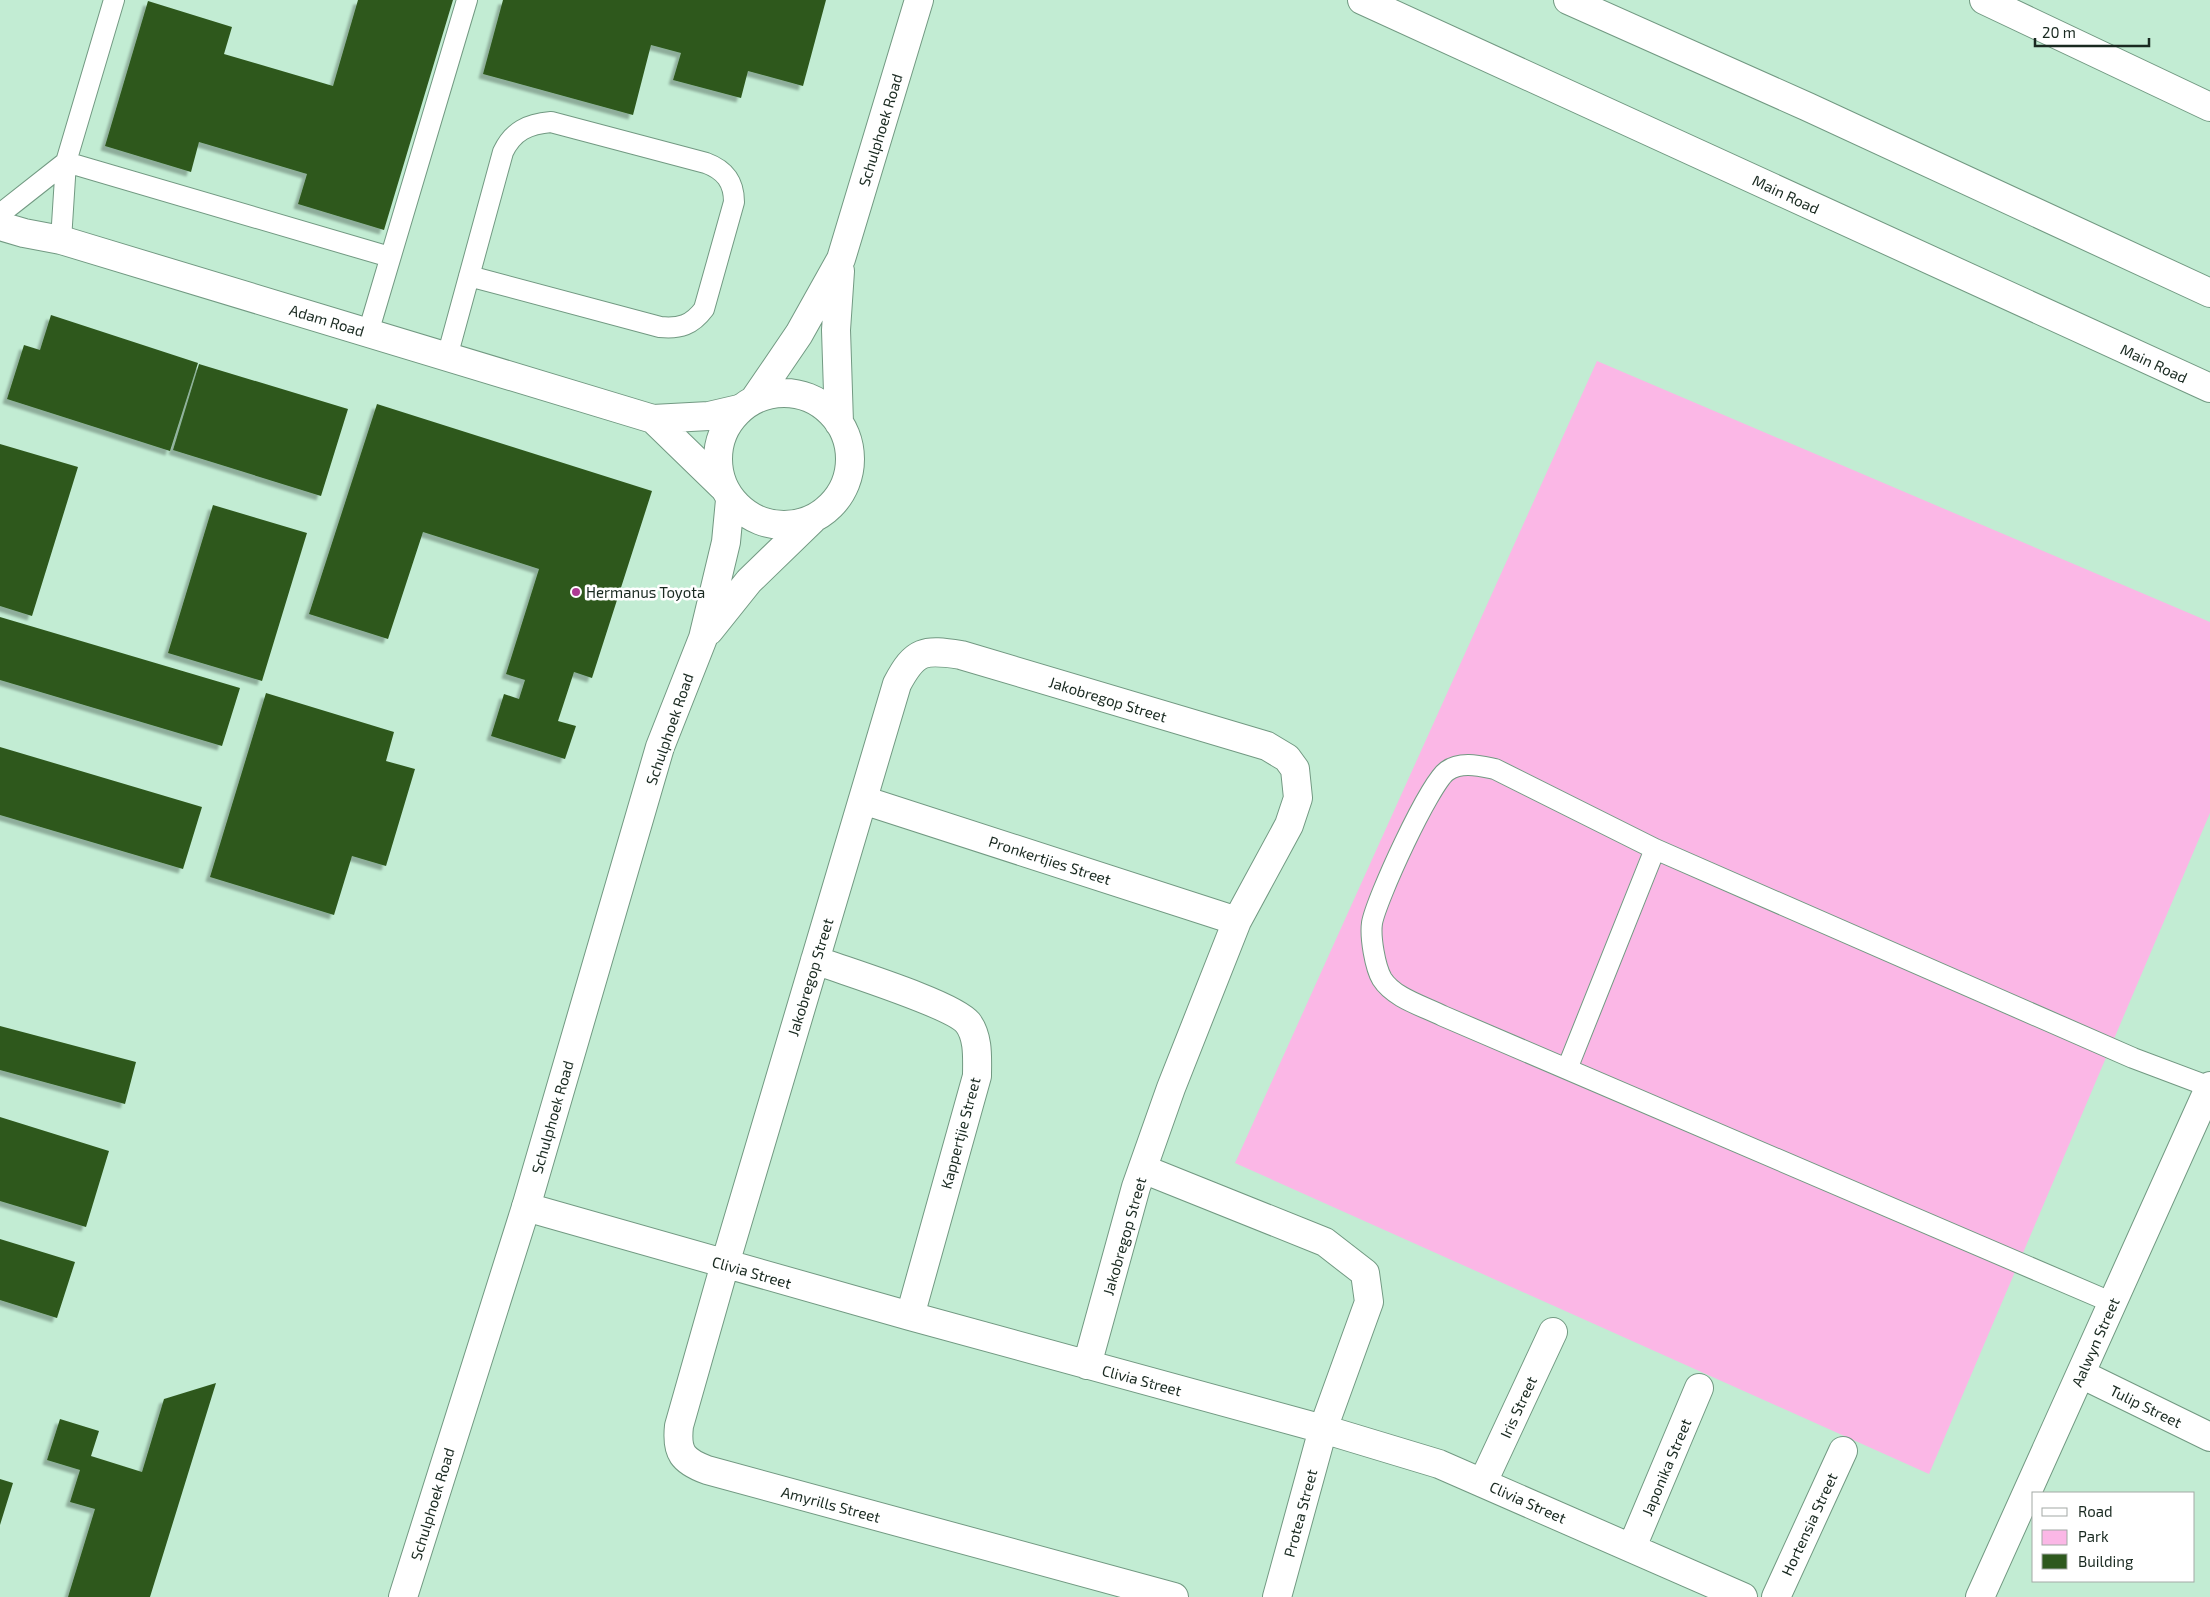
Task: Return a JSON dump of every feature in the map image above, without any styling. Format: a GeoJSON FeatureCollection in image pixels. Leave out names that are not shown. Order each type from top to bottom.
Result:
{"type":"FeatureCollection","features":[{"type":"Feature","properties":{"kind":"street","name":"Schulphoek Road"},"geometry":{"type":"LineString","coordinates":[[747,405],[799,334],[841,259],[919,0]]}},
{"type":"Feature","properties":{"kind":"street","name":"Main Road"},"geometry":{"type":"LineString","coordinates":[[1362,0],[2210,388]]}},
{"type":"Feature","properties":{"kind":"street"},"geometry":{"type":"LineString","coordinates":[[1568,0],[1808,107],[2210,293]]}},
{"type":"Feature","properties":{"kind":"street"},"geometry":{"type":"LineString","coordinates":[[1984,0],[2210,107]]}},
{"type":"Feature","properties":{"kind":"street","name":"Adam Road"},"geometry":{"type":"LineString","coordinates":[[0,226],[61,240],[653,419],[710,416],[747,405]]}},
{"type":"Feature","properties":{"kind":"street","name":"Schulphoek Road"},"geometry":{"type":"LineString","coordinates":[[839,422],[836,330],[841,259]]}},
{"type":"Feature","properties":{"kind":"street"},"geometry":{"type":"LineString","coordinates":[[772,394],[792,394],[810,398],[826,408],[839,422],[848,440],[851,458],[848,477],[840,494],[828,509],[812,520],[790,525],[768,524],[747,515],[726,493],[717,465],[718,445],[726,426],[747,405],[772,394]]}},
{"type":"Feature","properties":{"kind":"street","name":"Adam Road"},"geometry":{"type":"LineString","coordinates":[[653,419],[726,493]]}},
{"type":"Feature","properties":{"kind":"street","name":"Schulphoek Road"},"geometry":{"type":"LineString","coordinates":[[403,1597],[526,1207],[660,747],[703,638],[726,542],[726,493]]}},
{"type":"Feature","properties":{"kind":"street","name":"Schulphoek Road"},"geometry":{"type":"LineString","coordinates":[[703,638],[749,582],[777,552],[812,520]]}},
{"type":"Feature","properties":{"kind":"street","name":"Jakobregop Street"},"geometry":{"type":"LineString","coordinates":[[725,1264],[897,684],[905,668],[915,656],[928,652],[942,651],[961,655],[1267,746],[1287,758],[1295,769],[1298,798],[1289,826],[1237,921],[1171,1088],[1136,1187],[1087,1365]]}},
{"type":"Feature","properties":{"kind":"street","name":"Pronkertjies Street"},"geometry":{"type":"LineString","coordinates":[[863,800],[1237,921]]}},
{"type":"Feature","properties":{"kind":"street","name":"Kappertjie Street"},"geometry":{"type":"LineString","coordinates":[[815,960],[938,1004],[967,1022],[973,1034],[978,1054],[976,1076],[910,1316]]}},
{"type":"Feature","properties":{"kind":"street","name":"Aalwyn Street"},"geometry":{"type":"LineString","coordinates":[[1980,1597],[2208,1095]]}},
{"type":"Feature","properties":{"kind":"street","name":"Protea Street"},"geometry":{"type":"LineString","coordinates":[[1143,1169],[1325,1242],[1365,1273],[1369,1302],[1324,1429],[1277,1597]]}},
{"type":"Feature","properties":{"kind":"street","name":"Clivia Street"},"geometry":{"type":"LineString","coordinates":[[526,1207],[910,1316],[1324,1429],[1439,1464],[1743,1597]]}},
{"type":"Feature","properties":{"kind":"street","name":"Amyrills Street"},"geometry":{"type":"LineString","coordinates":[[725,1264],[679,1426],[678,1440],[680,1452],[690,1464],[717,1473],[1174,1597]]}},
{"type":"Feature","properties":{"kind":"street","name":"Iris Street"},"geometry":{"type":"LineString","coordinates":[[1483,1482],[1553,1332]]}},
{"type":"Feature","properties":{"kind":"street","name":"Tulip Street"},"geometry":{"type":"LineString","coordinates":[[2081,1374],[2210,1437]]}},
{"type":"Feature","properties":{"kind":"street","name":"Japonika Street"},"geometry":{"type":"LineString","coordinates":[[1632,1547],[1699,1388]]}},
{"type":"Feature","properties":{"kind":"street","name":"Hortensia Street"},"geometry":{"type":"LineString","coordinates":[[1776,1597],[1843,1451]]}},
{"type":"Feature","properties":{"kind":"lane"},"geometry":{"type":"LineString","coordinates":[[61,240],[66,162],[114,0]]}},
{"type":"Feature","properties":{"kind":"lane"},"geometry":{"type":"LineString","coordinates":[[368,333],[467,0]]}},
{"type":"Feature","properties":{"kind":"lane"},"geometry":{"type":"LineString","coordinates":[[447,357],[469,276],[503,152],[514,135],[521,129],[536,123],[551,122],[706,163],[722,171],[732,185],[734,202],[706,303],[696,319],[686,326],[674,329],[660,327],[469,276]]}},
{"type":"Feature","properties":{"kind":"lane"},"geometry":{"type":"LineString","coordinates":[[0,214],[66,162]]}},
{"type":"Feature","properties":{"kind":"lane"},"geometry":{"type":"LineString","coordinates":[[66,162],[390,257]]}},
{"type":"Feature","properties":{"kind":"lane"},"geometry":{"type":"LineString","coordinates":[[2112,1303],[1567,1070],[1443,1016],[1394,992],[1382,979],[1375,958],[1372,924],[1380,895],[1431,790],[1447,771],[1462,766],[1477,765],[1495,769],[1655,849],[2124,1054],[2208,1095]]}},
{"type":"Feature","properties":{"kind":"lane"},"geometry":{"type":"LineString","coordinates":[[1567,1070],[1655,849]]}},
{"type":"Feature","properties":{"kind":"green space"},"geometry":{"type":"Polygon","coordinates":[[[1597,361],[2210,622],[2210,813],[1929,1474],[1235,1163],[1597,361]]]}},
{"type":"Feature","properties":{"kind":"building"},"geometry":{"type":"Polygon","coordinates":[[[358,0],[453,0],[384,230],[298,204],[307,174],[199,142],[191,172],[105,146],[148,1],[232,27],[224,54],[333,86],[358,0]]]}},
{"type":"Feature","properties":{"kind":"building"},"geometry":{"type":"Polygon","coordinates":[[[503,0],[826,0],[803,86],[748,71],[741,98],[673,80],[681,53],[651,45],[633,115],[483,74],[503,0]]]}},
{"type":"Feature","properties":{"kind":"building"},"geometry":{"type":"Polygon","coordinates":[[[51,315],[198,363],[170,451],[7,399],[24,345],[40,350],[51,315]]]}},
{"type":"Feature","properties":{"kind":"building"},"geometry":{"type":"Polygon","coordinates":[[[199,364],[348,409],[321,496],[173,450],[199,364]]]}},
{"type":"Feature","properties":{"kind":"building","name":"Hermanus Toyota"},"geometry":{"type":"Polygon","coordinates":[[[377,404],[652,491],[592,678],[574,672],[558,721],[576,726],[565,759],[491,736],[504,694],[519,699],[525,680],[506,674],[539,569],[423,532],[388,639],[309,614],[377,404]]]}},
{"type":"Feature","properties":{"kind":"building"},"geometry":{"type":"Polygon","coordinates":[[[0,444],[78,467],[32,616],[0,606],[0,444]]]}},
{"type":"Feature","properties":{"kind":"building"},"geometry":{"type":"Polygon","coordinates":[[[213,505],[307,533],[262,681],[168,653],[213,505]]]}},
{"type":"Feature","properties":{"kind":"building"},"geometry":{"type":"Polygon","coordinates":[[[0,617],[240,688],[222,746],[0,680],[0,617]]]}},
{"type":"Feature","properties":{"kind":"building"},"geometry":{"type":"Polygon","coordinates":[[[266,693],[394,732],[386,761],[415,769],[386,866],[352,856],[334,915],[210,877],[266,693]]]}},
{"type":"Feature","properties":{"kind":"building"},"geometry":{"type":"Polygon","coordinates":[[[0,747],[202,807],[183,869],[0,815],[0,747]]]}},
{"type":"Feature","properties":{"kind":"building"},"geometry":{"type":"Polygon","coordinates":[[[0,1026],[136,1062],[125,1104],[0,1070],[0,1026]]]}},
{"type":"Feature","properties":{"kind":"building"},"geometry":{"type":"Polygon","coordinates":[[[0,1117],[109,1151],[86,1227],[0,1201],[0,1117]]]}},
{"type":"Feature","properties":{"kind":"building"},"geometry":{"type":"Polygon","coordinates":[[[0,1239],[75,1262],[57,1318],[0,1300],[0,1239]]]}},
{"type":"Feature","properties":{"kind":"building"},"geometry":{"type":"Polygon","coordinates":[[[216,1383],[150,1597],[68,1597],[95,1509],[70,1502],[80,1470],[47,1460],[60,1419],[99,1431],[91,1456],[142,1472],[164,1399],[216,1383]]]}},
{"type":"Feature","properties":{"kind":"building"},"geometry":{"type":"Polygon","coordinates":[[[0,1479],[13,1483],[0,1525],[0,1479]]]}},
{"type":"Feature","properties":{"kind":"place","name":"Hermanus Toyota"},"geometry":{"type":"Point","coordinates":[576,592]}}]}
